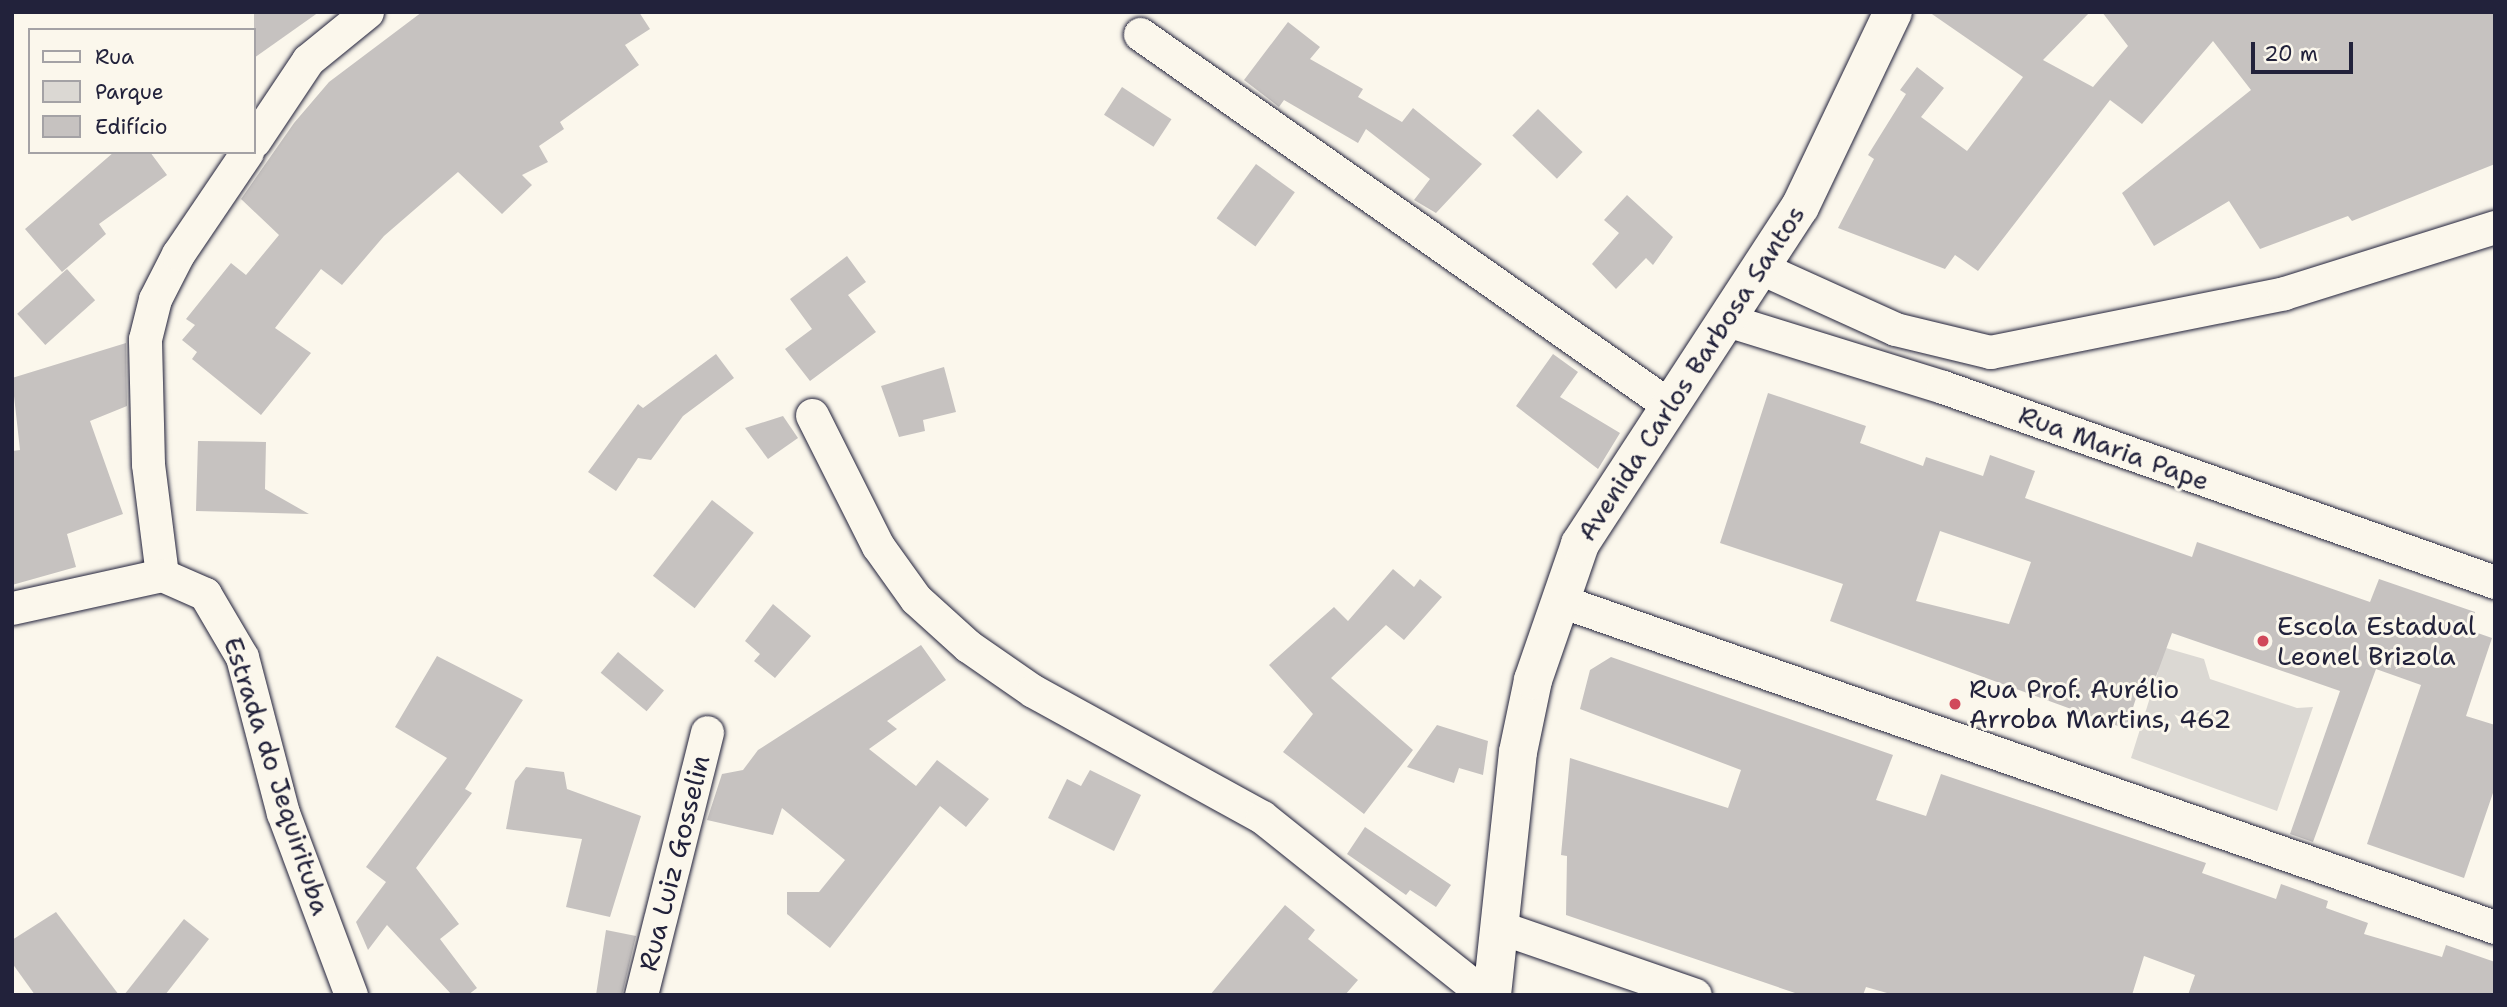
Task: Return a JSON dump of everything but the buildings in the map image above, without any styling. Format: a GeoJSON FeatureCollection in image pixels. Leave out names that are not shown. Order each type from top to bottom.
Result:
{"type":"FeatureCollection","features":[{"type":"Feature","properties":{"kind":"main road","name":"Avenida Carlos Barbosa Santos"},"geometry":{"type":"LineString","coordinates":[[1492,995],[1502,928],[1518,752],[1558,600],[1580,544],[1763,269],[1873,64],[1893,12]]}},
{"type":"Feature","properties":{"kind":"street"},"geometry":{"type":"LineString","coordinates":[[256,138],[308,60],[367,12]]}},
{"type":"Feature","properties":{"kind":"street"},"geometry":{"type":"LineString","coordinates":[[1140,34],[1670,405]]}},
{"type":"Feature","properties":{"kind":"street"},"geometry":{"type":"LineString","coordinates":[[12,608],[162,575],[148,464],[145,339],[155,299],[178,254],[246,154]]}},
{"type":"Feature","properties":{"kind":"street"},"geometry":{"type":"LineString","coordinates":[[1763,269],[1895,329],[1990,352],[2284,293],[2495,227]]}},
{"type":"Feature","properties":{"kind":"street","name":"Rua Maria Pape"},"geometry":{"type":"LineString","coordinates":[[1730,320],[2001,408],[2495,582]]}},
{"type":"Feature","properties":{"kind":"street"},"geometry":{"type":"LineString","coordinates":[[1990,352],[2001,408]]}},
{"type":"Feature","properties":{"kind":"street"},"geometry":{"type":"LineString","coordinates":[[812,415],[878,546],[916,599],[968,646],[1033,691],[1262,817],[1485,995]]}},
{"type":"Feature","properties":{"kind":"street","name":"Estrada do Jequirituba"},"geometry":{"type":"LineString","coordinates":[[162,575],[205,594],[226,621],[242,657],[283,813],[351,995]]}},
{"type":"Feature","properties":{"kind":"street"},"geometry":{"type":"LineString","coordinates":[[1558,600],[2495,927]]}},
{"type":"Feature","properties":{"kind":"street","name":"Rua Luiz Gosselin"},"geometry":{"type":"LineString","coordinates":[[641,995],[707,732]]}},
{"type":"Feature","properties":{"kind":"street"},"geometry":{"type":"LineString","coordinates":[[1502,928],[1695,995]]}},
{"type":"Feature","properties":{"kind":"green space"},"geometry":{"type":"Polygon","coordinates":[[[2159,646],[2204,659],[2210,679],[2297,708],[2313,707],[2277,811],[2131,758],[2158,672],[2159,646]]]}},
{"type":"Feature","properties":{"kind":"place","name":"Escola Estadual Leonel Brizola"},"geometry":{"type":"Point","coordinates":[2263,641]}},
{"type":"Feature","properties":{"kind":"place","name":"Rua Prof. Aurélio Arroba Martins, 462"},"geometry":{"type":"Point","coordinates":[1955,704]}}]}
